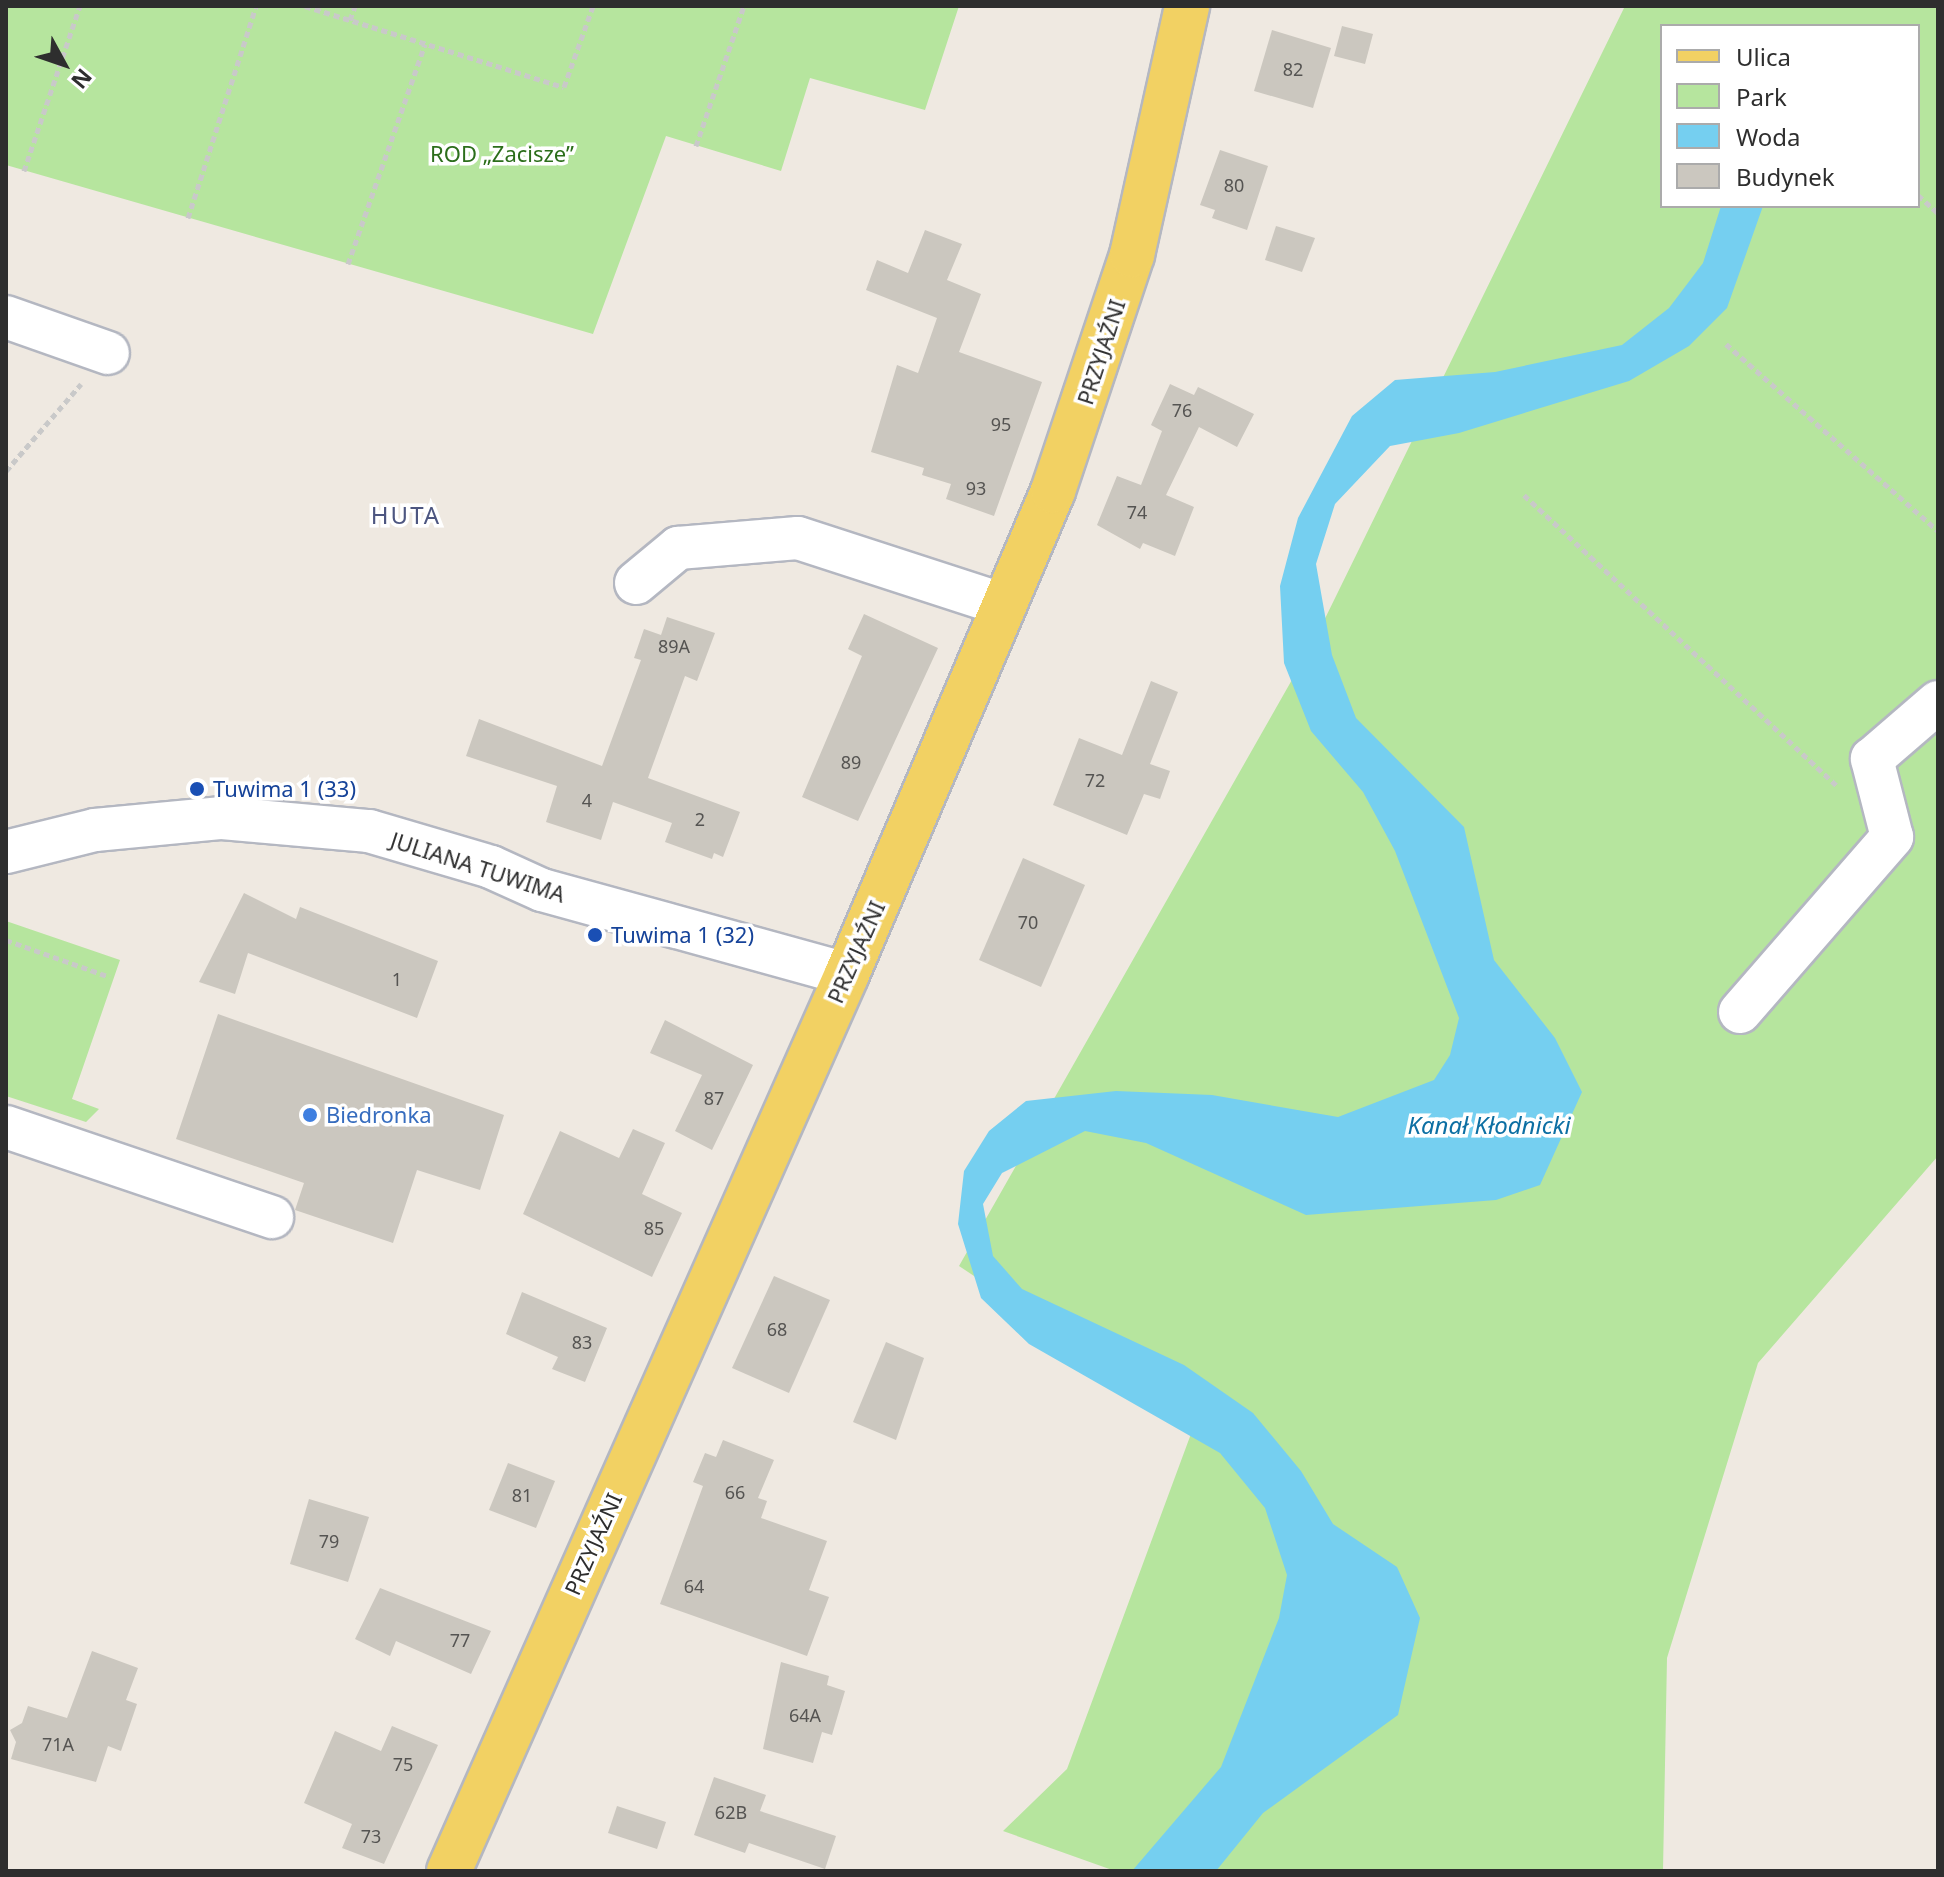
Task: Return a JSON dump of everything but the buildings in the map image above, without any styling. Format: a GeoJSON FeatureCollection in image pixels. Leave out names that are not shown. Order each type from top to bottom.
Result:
{"type":"FeatureCollection","features":[{"type":"Feature","properties":{"kind":"main road","name":"PRZYJAŹNI"},"geometry":{"type":"LineString","coordinates":[[449,1871],[847,974],[1004,605],[1089,395],[1124,282],[1187,6]]}},
{"type":"Feature","properties":{"kind":"street"},"geometry":{"type":"LineString","coordinates":[[6,317],[108,353]]}},
{"type":"Feature","properties":{"kind":"street"},"geometry":{"type":"LineString","coordinates":[[636,583],[678,548],[798,538],[1004,605]]}},
{"type":"Feature","properties":{"kind":"street"},"geometry":{"type":"LineString","coordinates":[[1740,1012],[1892,837],[1872,759],[1938,702]]}},
{"type":"Feature","properties":{"kind":"street","name":"JULIANA TUWIMA"},"geometry":{"type":"LineString","coordinates":[[6,852],[95,830],[222,818],[369,831],[491,867],[542,890],[847,974]]}},
{"type":"Feature","properties":{"kind":"street"},"geometry":{"type":"LineString","coordinates":[[6,1127],[272,1217]]}},
{"type":"Feature","properties":{"kind":"path"},"geometry":{"type":"LineString","coordinates":[[24,171],[80,6]]}},
{"type":"Feature","properties":{"kind":"path"},"geometry":{"type":"LineString","coordinates":[[188,218],[256,6]]}},
{"type":"Feature","properties":{"kind":"path"},"geometry":{"type":"LineString","coordinates":[[305,6],[564,87],[593,6]]}},
{"type":"Feature","properties":{"kind":"path"},"geometry":{"type":"LineString","coordinates":[[350,20],[355,6]]}},
{"type":"Feature","properties":{"kind":"path"},"geometry":{"type":"LineString","coordinates":[[696,146],[744,6]]}},
{"type":"Feature","properties":{"kind":"path"},"geometry":{"type":"LineString","coordinates":[[348,264],[425,44]]}},
{"type":"Feature","properties":{"kind":"path"},"geometry":{"type":"LineString","coordinates":[[1920,197],[1938,213]]}},
{"type":"Feature","properties":{"kind":"path"},"geometry":{"type":"LineString","coordinates":[[1726,344],[1938,531]]}},
{"type":"Feature","properties":{"kind":"path"},"geometry":{"type":"LineString","coordinates":[[6,471],[108,353]]}},
{"type":"Feature","properties":{"kind":"path"},"geometry":{"type":"LineString","coordinates":[[1524,495],[1846,794]]}},
{"type":"Feature","properties":{"kind":"path"},"geometry":{"type":"LineString","coordinates":[[6,940],[110,977]]}},
{"type":"Feature","properties":{"kind":"green space","name":"ROD „Zacisze”"},"geometry":{"type":"Polygon","coordinates":[[[6,6],[959,6],[925,110],[810,78],[781,171],[666,136],[593,334],[6,165],[6,6]]]}},
{"type":"Feature","properties":{"kind":"green space"},"geometry":{"type":"Polygon","coordinates":[[[1625,6],[1938,6],[1938,1156],[1758,1363],[1667,1658],[1663,1871],[1115,1871],[1003,1831],[1067,1769],[1195,1423],[959,1266],[1314,641],[1625,6]]]}},
{"type":"Feature","properties":{"kind":"green space"},"geometry":{"type":"Polygon","coordinates":[[[6,921],[120,960],[72,1099],[99,1109],[86,1122],[6,1096],[6,921]]]}},
{"type":"Feature","properties":{"kind":"water","name":"Kanał Kłodnicki"},"geometry":{"type":"Polygon","coordinates":[[[1720,208],[1762,208],[1727,308],[1689,346],[1629,381],[1459,433],[1390,446],[1335,504],[1316,564],[1332,655],[1356,718],[1464,827],[1494,960],[1555,1038],[1582,1092],[1540,1185],[1496,1200],[1306,1215],[1146,1143],[1085,1131],[1002,1173],[983,1204],[993,1256],[1022,1289],[1184,1365],[1253,1413],[1301,1471],[1333,1524],[1397,1567],[1420,1618],[1398,1715],[1263,1813],[1216,1871],[1132,1871],[1221,1767],[1279,1618],[1287,1575],[1265,1508],[1220,1453],[1029,1344],[981,1298],[958,1224],[964,1171],[989,1131],[1026,1101],[1116,1091],[1212,1095],[1338,1117],[1434,1080],[1450,1055],[1459,1018],[1395,851],[1363,792],[1311,731],[1284,663],[1280,586],[1298,518],[1352,416],[1395,380],[1495,372],[1622,345],[1669,308],[1703,263],[1720,208]]]}},
{"type":"Feature","properties":{"kind":"place","name":"Tuwima 1 (33)"},"geometry":{"type":"Point","coordinates":[197,789]}},
{"type":"Feature","properties":{"kind":"place","name":"Tuwima 1 (32)"},"geometry":{"type":"Point","coordinates":[595,935]}},
{"type":"Feature","properties":{"kind":"place","name":"Biedronka"},"geometry":{"type":"Point","coordinates":[310,1115]}},
{"type":"Feature","properties":{"kind":"district","name":"HUTA"},"geometry":{"type":"Point","coordinates":[406,515]}}]}
